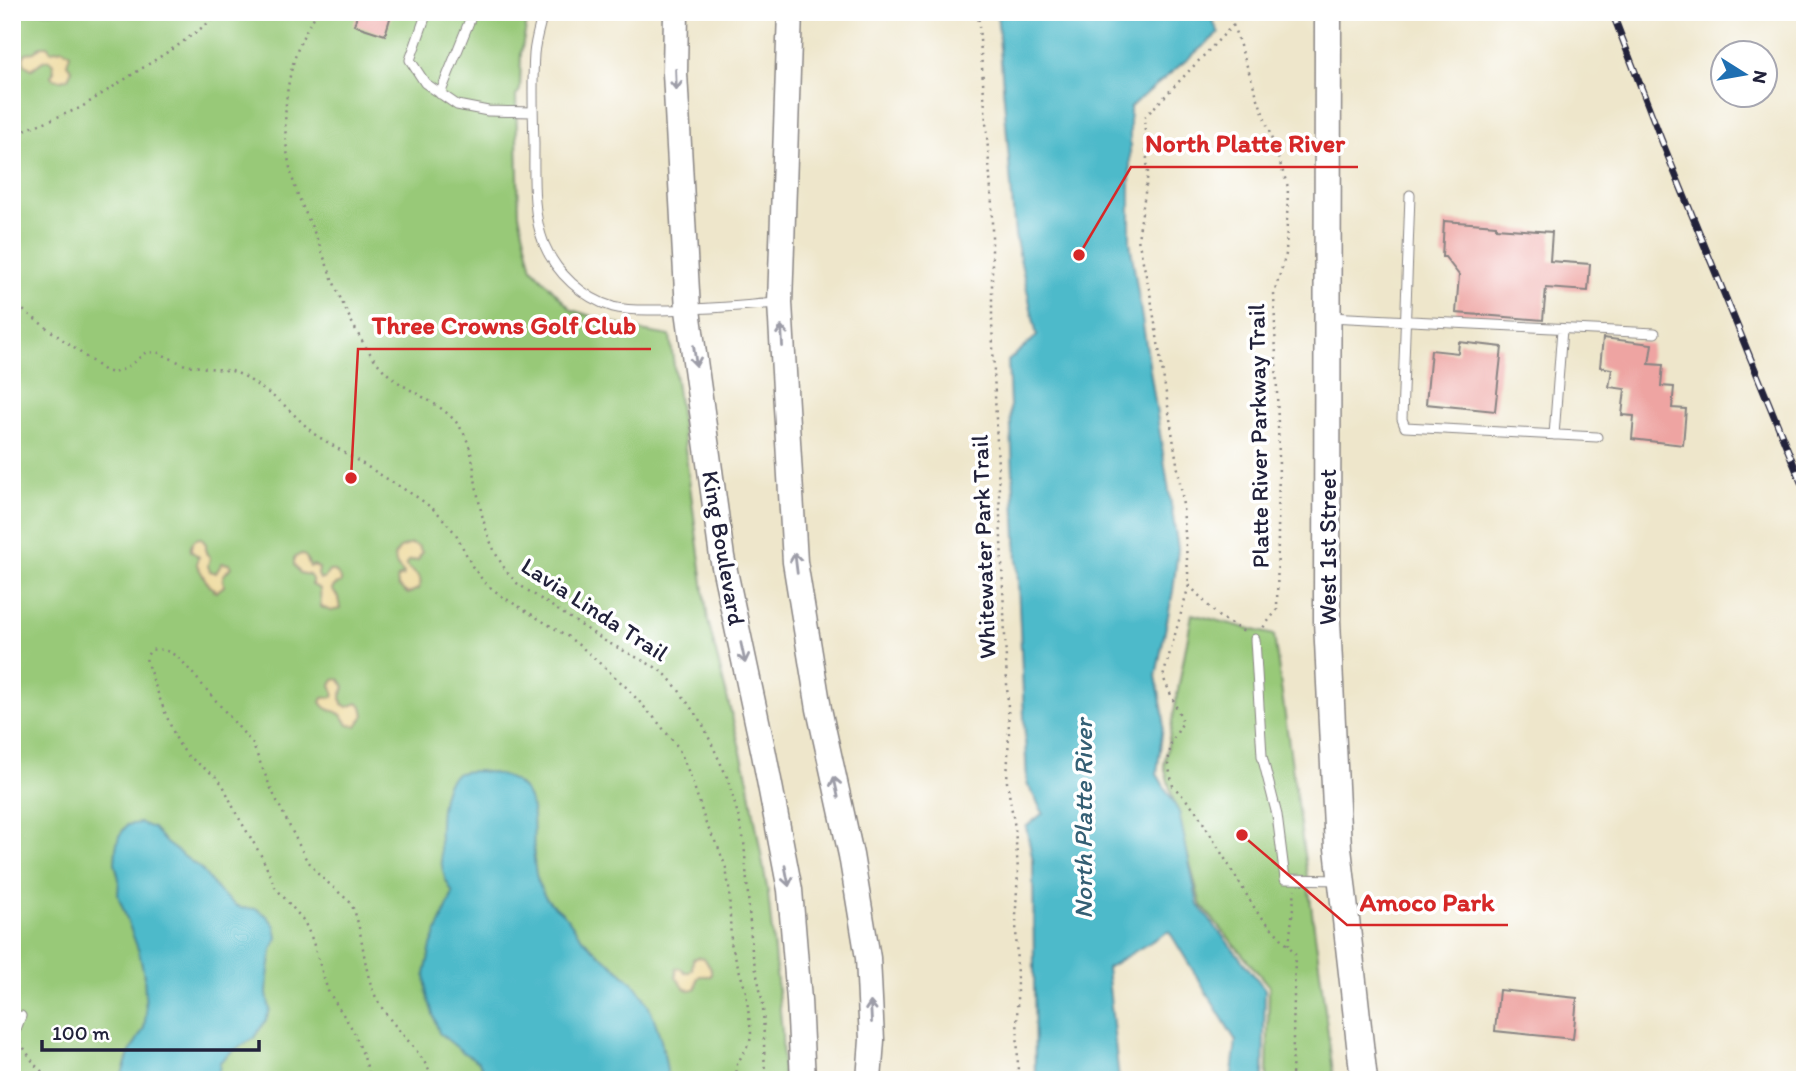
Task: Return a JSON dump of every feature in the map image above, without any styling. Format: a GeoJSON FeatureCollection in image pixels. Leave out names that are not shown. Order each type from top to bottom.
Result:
{"type":"FeatureCollection","features":[{"type":"Feature","properties":{"kind":"main road","name":"West 1st Street"},"geometry":{"type":"LineString","coordinates":[[1328,12],[1327,621],[1338,848],[1364,1080]]}},
{"type":"Feature","properties":{"kind":"street","name":"King Boulevard"},"geometry":{"type":"LineString","coordinates":[[676,12],[675,73],[688,310],[722,557],[790,890],[803,1080]]}},
{"type":"Feature","properties":{"kind":"street"},"geometry":{"type":"LineString","coordinates":[[790,12],[780,303],[795,562],[819,709],[851,855],[868,958],[872,1040],[869,1080]]}},
{"type":"Feature","properties":{"kind":"lane"},"geometry":{"type":"LineString","coordinates":[[427,12],[410,60],[425,83],[457,106],[488,111],[533,112]]}},
{"type":"Feature","properties":{"kind":"lane"},"geometry":{"type":"LineString","coordinates":[[440,93],[472,12]]}},
{"type":"Feature","properties":{"kind":"lane"},"geometry":{"type":"LineString","coordinates":[[543,12],[534,53],[534,166],[538,226],[544,245],[559,270],[574,286],[593,299],[612,307],[630,310],[688,310],[780,303]]}},
{"type":"Feature","properties":{"kind":"lane"},"geometry":{"type":"LineString","coordinates":[[1410,195],[1402,419],[1405,427],[1597,437]]}},
{"type":"Feature","properties":{"kind":"lane"},"geometry":{"type":"LineString","coordinates":[[1327,317],[1655,333]]}},
{"type":"Feature","properties":{"kind":"lane"},"geometry":{"type":"LineString","coordinates":[[1554,435],[1562,329]]}},
{"type":"Feature","properties":{"kind":"lane"},"geometry":{"type":"LineString","coordinates":[[1255,639],[1262,756],[1277,815],[1285,879],[1342,880]]}},
{"type":"Feature","properties":{"kind":"lane"},"geometry":{"type":"LineString","coordinates":[[14,1034],[21,1016]]}},
{"type":"Feature","properties":{"kind":"path"},"geometry":{"type":"LineString","coordinates":[[12,135],[80,108],[180,44],[223,12]]}},
{"type":"Feature","properties":{"kind":"path","name":"Lavia Linda Trail"},"geometry":{"type":"LineString","coordinates":[[318,12],[304,35],[292,65],[285,127],[292,178],[330,275],[361,338],[379,366],[400,384],[445,411],[464,433],[471,453],[484,523],[492,546],[507,574],[605,641],[666,675],[704,725],[727,777],[744,842],[752,951],[764,1004],[765,1080]]}},
{"type":"Feature","properties":{"kind":"path","name":"Whitewater Park Trail"},"geometry":{"type":"LineString","coordinates":[[978,12],[992,205],[993,337],[1009,732],[1007,782],[1015,828],[1018,871],[1018,1080]]}},
{"type":"Feature","properties":{"kind":"path","name":"Platte River Parkway Trail"},"geometry":{"type":"LineString","coordinates":[[1227,12],[1288,187],[1286,254],[1274,294],[1279,458],[1277,610],[1255,639]]}},
{"type":"Feature","properties":{"kind":"path"},"geometry":{"type":"LineString","coordinates":[[1233,25],[1144,118],[1148,173],[1138,239],[1151,298],[1180,482],[1189,584],[1163,677],[1183,722],[1171,743],[1168,764],[1173,786],[1195,809],[1257,912],[1295,953],[1292,1080]]}},
{"type":"Feature","properties":{"kind":"path"},"geometry":{"type":"LineString","coordinates":[[12,302],[105,371],[120,371],[145,353],[157,352],[185,365],[232,371],[244,376],[281,402],[314,434],[437,512],[456,534],[472,566],[485,583],[511,603],[573,640],[631,693],[663,728],[683,758],[706,824],[725,863],[729,888],[731,943],[746,992],[751,1032],[750,1042],[737,1064],[736,1080]]}},
{"type":"Feature","properties":{"kind":"path"},"geometry":{"type":"LineString","coordinates":[[1189,584],[1218,616],[1255,639]]}},
{"type":"Feature","properties":{"kind":"path"},"geometry":{"type":"LineString","coordinates":[[371,1080],[357,1038],[323,980],[304,921],[275,887],[223,785],[188,756],[175,737],[147,663],[146,657],[151,650],[156,648],[168,651],[182,661],[252,743],[305,857],[318,874],[347,900],[355,913],[369,980],[379,1003],[423,1058],[433,1080]]}},
{"type":"Feature","properties":{"kind":"path"},"geometry":{"type":"LineString","coordinates":[[1289,947],[1296,879]]}},
{"type":"Feature","properties":{"kind":"path"},"geometry":{"type":"LineString","coordinates":[[14,1034],[35,1065],[51,1080]]}},
{"type":"Feature","properties":{"kind":"green space"},"geometry":{"type":"Polygon","coordinates":[[[12,12],[529,12],[521,53],[520,90],[516,96],[519,214],[532,268],[572,310],[635,330],[670,336],[708,621],[748,780],[768,893],[782,1031],[783,1080],[12,1080],[12,12]]]}},
{"type":"Feature","properties":{"kind":"green space"},"geometry":{"type":"Polygon","coordinates":[[[1192,614],[1274,635],[1334,1080],[1267,1080],[1269,986],[1201,905],[1164,766],[1192,614]]]}},
{"type":"Feature","properties":{"kind":"sand"},"geometry":{"type":"Polygon","coordinates":[[[41,46],[47,46],[51,51],[63,49],[70,54],[67,64],[72,70],[68,78],[53,78],[53,64],[49,60],[32,69],[25,65],[23,58],[26,53],[34,52],[41,46]]]}},
{"type":"Feature","properties":{"kind":"sand"},"geometry":{"type":"Polygon","coordinates":[[[201,538],[210,557],[210,571],[216,573],[222,563],[231,567],[223,576],[224,586],[216,592],[209,586],[197,565],[199,557],[191,551],[193,542],[201,538]]]}},
{"type":"Feature","properties":{"kind":"sand"},"geometry":{"type":"Polygon","coordinates":[[[411,544],[418,546],[422,552],[418,560],[408,561],[406,566],[421,581],[418,589],[408,594],[398,586],[397,579],[404,574],[397,566],[394,556],[400,548],[411,544]]]}},
{"type":"Feature","properties":{"kind":"sand"},"geometry":{"type":"Polygon","coordinates":[[[301,554],[306,557],[310,567],[313,565],[319,568],[320,579],[324,579],[329,571],[335,571],[341,579],[341,583],[332,590],[338,597],[340,609],[331,611],[321,607],[320,589],[312,585],[309,575],[300,573],[294,565],[294,558],[301,554]]]}},
{"type":"Feature","properties":{"kind":"sand"},"geometry":{"type":"Polygon","coordinates":[[[339,679],[345,687],[341,696],[342,704],[348,707],[357,703],[362,706],[364,715],[357,726],[348,725],[341,715],[321,702],[323,698],[333,697],[331,685],[334,680],[339,679]]]}},
{"type":"Feature","properties":{"kind":"sand"},"geometry":{"type":"Polygon","coordinates":[[[704,958],[711,969],[711,976],[700,976],[696,988],[685,989],[676,977],[676,969],[689,972],[693,959],[704,958]]]}},
{"type":"Feature","properties":{"kind":"water"},"geometry":{"type":"Polygon","coordinates":[[[997,12],[1208,12],[1219,33],[1130,107],[1130,242],[1178,549],[1173,591],[1156,676],[1164,717],[1157,774],[1179,812],[1198,905],[1265,989],[1263,1080],[1231,1080],[1236,1041],[1169,931],[1107,968],[1119,1080],[1035,1080],[1033,861],[1026,827],[1043,813],[1027,783],[1008,361],[1037,336],[1015,235],[997,12]]]}},
{"type":"Feature","properties":{"kind":"water"},"geometry":{"type":"Polygon","coordinates":[[[478,771],[505,777],[521,787],[530,801],[536,876],[544,895],[588,944],[639,990],[657,1027],[668,1080],[488,1080],[479,1062],[439,1033],[427,995],[425,974],[431,946],[453,893],[445,878],[440,841],[443,797],[452,777],[461,772],[478,771]]]}},
{"type":"Feature","properties":{"kind":"water"},"geometry":{"type":"Polygon","coordinates":[[[140,823],[153,828],[166,843],[201,869],[219,892],[235,905],[257,909],[275,926],[277,938],[272,950],[268,977],[270,1010],[254,1038],[220,1062],[218,1080],[120,1080],[129,1054],[144,1028],[146,1014],[144,975],[139,952],[118,895],[116,848],[119,836],[127,825],[140,823]]]}},
{"type":"Feature","properties":{"kind":"building"},"geometry":{"type":"Polygon","coordinates":[[[358,12],[392,12],[385,35],[354,25],[358,12]]]}},
{"type":"Feature","properties":{"kind":"building"},"geometry":{"type":"Polygon","coordinates":[[[1444,221],[1552,232],[1550,261],[1590,264],[1588,291],[1546,288],[1543,320],[1456,313],[1459,275],[1445,257],[1442,257],[1444,221]]]}},
{"type":"Feature","properties":{"kind":"building"},"geometry":{"type":"Polygon","coordinates":[[[1603,338],[1652,344],[1649,364],[1663,365],[1661,386],[1674,387],[1672,408],[1686,409],[1683,445],[1632,439],[1634,416],[1622,415],[1625,389],[1609,387],[1612,369],[1600,367],[1603,338]]]}},
{"type":"Feature","properties":{"kind":"building"},"geometry":{"type":"Polygon","coordinates":[[[1459,342],[1502,347],[1495,411],[1426,404],[1431,350],[1458,353],[1459,342]]]}},
{"type":"Feature","properties":{"kind":"building"},"geometry":{"type":"Polygon","coordinates":[[[1499,990],[1577,998],[1573,1039],[1495,1031],[1499,990]]]}},
{"type":"Feature","properties":{"kind":"railway"},"geometry":{"type":"LineString","coordinates":[[1612,12],[1805,492]]}},
{"type":"Feature","properties":{"kind":"place","name":"North Platte River"},"geometry":{"type":"Point","coordinates":[1079,255]}},
{"type":"Feature","properties":{"kind":"place","name":"Three Crowns Golf Club"},"geometry":{"type":"Point","coordinates":[351,478]}},
{"type":"Feature","properties":{"kind":"place","name":"Amoco Park"},"geometry":{"type":"Point","coordinates":[1242,835]}}]}
